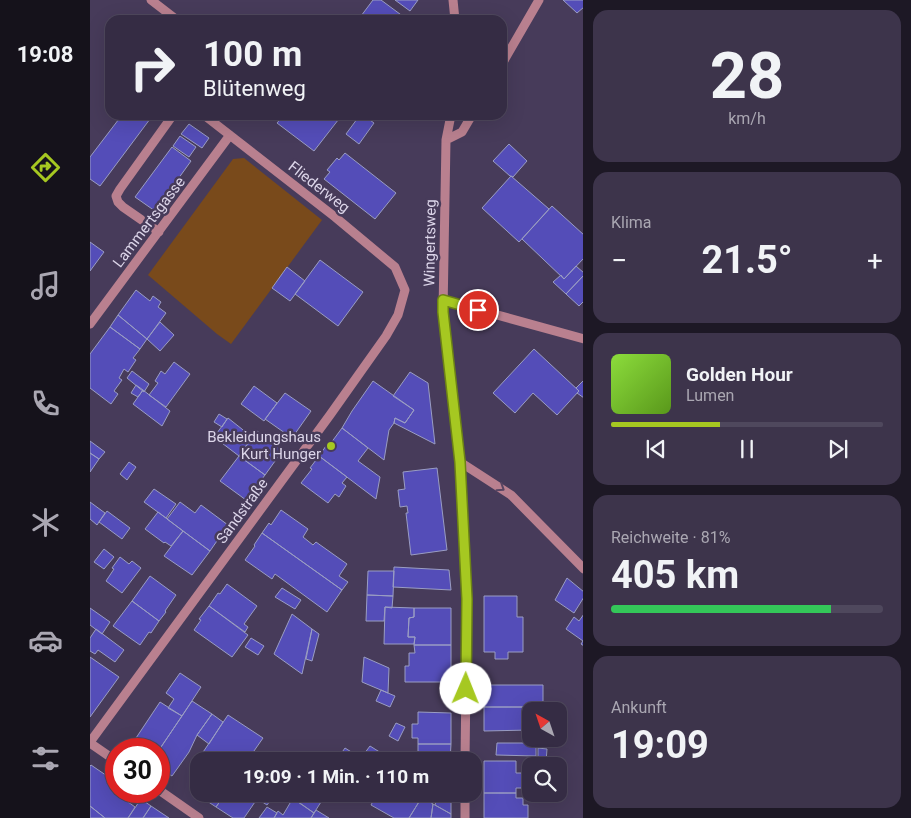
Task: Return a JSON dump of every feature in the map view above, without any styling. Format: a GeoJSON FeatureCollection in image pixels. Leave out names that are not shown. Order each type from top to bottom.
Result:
{"type":"FeatureCollection","features":[{"type":"Feature","properties":{"kind":"street"},"geometry":{"type":"LineString","coordinates":[[151,0],[170,15]]}},
{"type":"Feature","properties":{"kind":"street"},"geometry":{"type":"LineString","coordinates":[[453,0],[454,15]]}},
{"type":"Feature","properties":{"kind":"street"},"geometry":{"type":"LineString","coordinates":[[507,55],[539,0]]}},
{"type":"Feature","properties":{"kind":"street"},"geometry":{"type":"LineString","coordinates":[[159,232],[123,207],[118,202],[116,196],[169,120]]}},
{"type":"Feature","properties":{"kind":"street","name":"Fliederweg"},"geometry":{"type":"LineString","coordinates":[[210,120],[335,217],[395,268],[405,290]]}},
{"type":"Feature","properties":{"kind":"street","name":"Wingertsweg"},"geometry":{"type":"LineString","coordinates":[[450,120],[446,140],[443,312],[460,462],[467,599],[465,752]]}},
{"type":"Feature","properties":{"kind":"street"},"geometry":{"type":"LineString","coordinates":[[446,140],[462,132],[469,120]]}},
{"type":"Feature","properties":{"kind":"street","name":"Lammertsgasse"},"geometry":{"type":"LineString","coordinates":[[90,324],[230,135]]}},
{"type":"Feature","properties":{"kind":"street","name":"Sandstraße"},"geometry":{"type":"LineString","coordinates":[[90,743],[386,336],[398,315],[405,290]]}},
{"type":"Feature","properties":{"kind":"street"},"geometry":{"type":"LineString","coordinates":[[443,300],[583,339]]}},
{"type":"Feature","properties":{"kind":"street"},"geometry":{"type":"LineString","coordinates":[[460,462],[511,495],[583,568]]}},
{"type":"Feature","properties":{"kind":"street"},"geometry":{"type":"LineString","coordinates":[[90,743],[105,753]]}},
{"type":"Feature","properties":{"kind":"street"},"geometry":{"type":"LineString","coordinates":[[170,798],[199,818]]}},
{"type":"Feature","properties":{"kind":"street"},"geometry":{"type":"LineString","coordinates":[[465,802],[465,818]]}},
{"type":"Feature","properties":{"kind":"shaded area"},"geometry":{"type":"Polygon","coordinates":[[[244,158],[322,220],[231,344],[148,275],[233,159],[244,158]]]}},
{"type":"Feature","properties":{"kind":"building"},"geometry":{"type":"Polygon","coordinates":[[[373,0],[381,0],[401,15],[362,15],[373,0]]]}},
{"type":"Feature","properties":{"kind":"building"},"geometry":{"type":"Polygon","coordinates":[[[395,0],[418,0],[410,11],[395,0]]]}},
{"type":"Feature","properties":{"kind":"building"},"geometry":{"type":"Polygon","coordinates":[[[563,0],[583,0],[583,8],[577,13],[563,0]]]}},
{"type":"Feature","properties":{"kind":"building"},"geometry":{"type":"Polygon","coordinates":[[[118,120],[149,120],[100,186],[90,179],[90,157],[118,120]]]}},
{"type":"Feature","properties":{"kind":"building"},"geometry":{"type":"Polygon","coordinates":[[[280,120],[338,120],[314,151],[277,123],[280,120]]]}},
{"type":"Feature","properties":{"kind":"building"},"geometry":{"type":"Polygon","coordinates":[[[356,120],[370,120],[374,123],[359,144],[346,134],[356,120]]]}},
{"type":"Feature","properties":{"kind":"building"},"geometry":{"type":"Polygon","coordinates":[[[189,124],[209,138],[202,148],[181,134],[189,124]]]}},
{"type":"Feature","properties":{"kind":"building"},"geometry":{"type":"Polygon","coordinates":[[[180,136],[196,147],[189,157],[173,146],[180,136]]]}},
{"type":"Feature","properties":{"kind":"building"},"geometry":{"type":"Polygon","coordinates":[[[509,144],[527,161],[513,177],[493,161],[509,144]]]}},
{"type":"Feature","properties":{"kind":"building"},"geometry":{"type":"Polygon","coordinates":[[[172,147],[191,161],[155,211],[135,197],[172,147]]]}},
{"type":"Feature","properties":{"kind":"building"},"geometry":{"type":"Polygon","coordinates":[[[345,153],[396,193],[375,219],[324,179],[330,172],[327,170],[337,158],[339,160],[345,153]]]}},
{"type":"Feature","properties":{"kind":"building"},"geometry":{"type":"Polygon","coordinates":[[[511,176],[549,209],[519,242],[482,208],[511,176]]]}},
{"type":"Feature","properties":{"kind":"building"},"geometry":{"type":"Polygon","coordinates":[[[552,206],[583,234],[583,259],[564,279],[522,239],[552,206]]]}},
{"type":"Feature","properties":{"kind":"building"},"geometry":{"type":"Polygon","coordinates":[[[90,242],[104,252],[90,271],[90,242]]]}},
{"type":"Feature","properties":{"kind":"building"},"geometry":{"type":"Polygon","coordinates":[[[320,260],[363,292],[338,326],[295,294],[320,260]]]}},
{"type":"Feature","properties":{"kind":"building"},"geometry":{"type":"Polygon","coordinates":[[[576,266],[583,272],[583,276],[566,294],[553,282],[561,275],[564,279],[576,266]]]}},
{"type":"Feature","properties":{"kind":"building"},"geometry":{"type":"Polygon","coordinates":[[[287,267],[305,281],[290,301],[272,288],[287,267]]]}},
{"type":"Feature","properties":{"kind":"building"},"geometry":{"type":"Polygon","coordinates":[[[583,276],[583,302],[579,306],[566,294],[583,276]]]}},
{"type":"Feature","properties":{"kind":"building"},"geometry":{"type":"Polygon","coordinates":[[[136,290],[150,301],[153,296],[161,302],[158,307],[166,313],[147,339],[118,315],[136,290]]]}},
{"type":"Feature","properties":{"kind":"building"},"geometry":{"type":"Polygon","coordinates":[[[118,315],[147,339],[140,349],[110,327],[118,315]]]}},
{"type":"Feature","properties":{"kind":"building"},"geometry":{"type":"Polygon","coordinates":[[[160,322],[174,335],[160,351],[147,339],[160,322]]]}},
{"type":"Feature","properties":{"kind":"building"},"geometry":{"type":"Polygon","coordinates":[[[110,327],[140,349],[133,358],[136,360],[128,372],[124,369],[119,378],[122,380],[114,391],[118,394],[111,404],[90,388],[90,354],[110,327]]]}},
{"type":"Feature","properties":{"kind":"building"},"geometry":{"type":"Polygon","coordinates":[[[534,349],[579,391],[557,415],[533,393],[515,413],[493,393],[534,349]]]}},
{"type":"Feature","properties":{"kind":"building"},"geometry":{"type":"Polygon","coordinates":[[[174,362],[190,374],[166,407],[149,395],[158,383],[155,381],[161,371],[165,374],[174,362]]]}},
{"type":"Feature","properties":{"kind":"building"},"geometry":{"type":"Polygon","coordinates":[[[132,371],[149,384],[144,392],[127,378],[132,371]]]}},
{"type":"Feature","properties":{"kind":"building"},"geometry":{"type":"Polygon","coordinates":[[[410,372],[428,383],[435,444],[394,423],[395,418],[405,423],[414,410],[393,396],[410,372]]]}},
{"type":"Feature","properties":{"kind":"building"},"geometry":{"type":"Polygon","coordinates":[[[373,381],[414,410],[405,423],[395,418],[389,430],[384,460],[342,428],[373,381]]]}},
{"type":"Feature","properties":{"kind":"building"},"geometry":{"type":"Polygon","coordinates":[[[583,381],[583,397],[577,393],[579,391],[576,388],[583,381]]]}},
{"type":"Feature","properties":{"kind":"building"},"geometry":{"type":"Polygon","coordinates":[[[136,385],[143,390],[138,397],[131,393],[136,385]]]}},
{"type":"Feature","properties":{"kind":"building"},"geometry":{"type":"Polygon","coordinates":[[[254,386],[277,403],[264,421],[241,404],[254,386]]]}},
{"type":"Feature","properties":{"kind":"building"},"geometry":{"type":"Polygon","coordinates":[[[143,390],[170,411],[162,426],[133,404],[143,390]]]}},
{"type":"Feature","properties":{"kind":"building"},"geometry":{"type":"Polygon","coordinates":[[[285,393],[311,411],[292,438],[265,419],[285,393]]]}},
{"type":"Feature","properties":{"kind":"building"},"geometry":{"type":"Polygon","coordinates":[[[219,414],[227,419],[222,427],[214,422],[219,414]]]}},
{"type":"Feature","properties":{"kind":"building"},"geometry":{"type":"Polygon","coordinates":[[[228,418],[252,437],[239,456],[214,437],[228,418]]]}},
{"type":"Feature","properties":{"kind":"building"},"geometry":{"type":"Polygon","coordinates":[[[342,428],[368,448],[358,461],[380,477],[376,499],[319,456],[342,428]]]}},
{"type":"Feature","properties":{"kind":"building"},"geometry":{"type":"Polygon","coordinates":[[[257,431],[283,450],[265,475],[239,456],[257,431]]]}},
{"type":"Feature","properties":{"kind":"building"},"geometry":{"type":"Polygon","coordinates":[[[90,441],[105,452],[99,459],[90,453],[90,441]]]}},
{"type":"Feature","properties":{"kind":"building"},"geometry":{"type":"Polygon","coordinates":[[[90,453],[99,459],[90,472],[90,453]]]}},
{"type":"Feature","properties":{"kind":"building"},"geometry":{"type":"Polygon","coordinates":[[[239,456],[265,475],[246,500],[220,481],[239,456]]]}},
{"type":"Feature","properties":{"kind":"building"},"geometry":{"type":"Polygon","coordinates":[[[319,456],[347,477],[342,483],[346,486],[339,497],[335,494],[328,503],[301,483],[319,456]]]}},
{"type":"Feature","properties":{"kind":"building"},"geometry":{"type":"Polygon","coordinates":[[[129,462],[136,467],[127,480],[120,474],[129,462]]]}},
{"type":"Feature","properties":{"kind":"building"},"geometry":{"type":"Polygon","coordinates":[[[437,468],[447,550],[411,555],[406,513],[408,513],[407,506],[400,507],[398,490],[405,489],[403,472],[437,468]]]}},
{"type":"Feature","properties":{"kind":"building"},"geometry":{"type":"Polygon","coordinates":[[[154,489],[176,504],[166,518],[144,502],[154,489]]]}},
{"type":"Feature","properties":{"kind":"building"},"geometry":{"type":"Polygon","coordinates":[[[90,502],[105,513],[97,525],[90,519],[90,502]]]}},
{"type":"Feature","properties":{"kind":"building"},"geometry":{"type":"Polygon","coordinates":[[[180,502],[195,513],[201,505],[228,525],[210,551],[167,519],[180,502]]]}},
{"type":"Feature","properties":{"kind":"building"},"geometry":{"type":"Polygon","coordinates":[[[281,510],[308,529],[303,537],[313,545],[316,542],[347,564],[339,576],[348,582],[342,590],[262,533],[269,523],[271,525],[281,510]]]}},
{"type":"Feature","properties":{"kind":"building"},"geometry":{"type":"Polygon","coordinates":[[[107,511],[130,528],[122,539],[99,522],[107,511]]]}},
{"type":"Feature","properties":{"kind":"building"},"geometry":{"type":"Polygon","coordinates":[[[158,512],[183,531],[171,546],[145,529],[158,512]]]}},
{"type":"Feature","properties":{"kind":"building"},"geometry":{"type":"Polygon","coordinates":[[[183,531],[210,551],[192,575],[164,556],[183,531]]]}},
{"type":"Feature","properties":{"kind":"building"},"geometry":{"type":"Polygon","coordinates":[[[262,533],[342,590],[327,612],[275,574],[272,579],[245,560],[262,533]]]}},
{"type":"Feature","properties":{"kind":"building"},"geometry":{"type":"Polygon","coordinates":[[[104,549],[114,557],[104,569],[94,562],[104,549]]]}},
{"type":"Feature","properties":{"kind":"building"},"geometry":{"type":"Polygon","coordinates":[[[120,557],[129,564],[132,561],[141,568],[122,593],[106,581],[120,557]]]}},
{"type":"Feature","properties":{"kind":"building"},"geometry":{"type":"Polygon","coordinates":[[[394,567],[449,570],[451,590],[393,587],[394,567]]]}},
{"type":"Feature","properties":{"kind":"building"},"geometry":{"type":"Polygon","coordinates":[[[368,571],[394,571],[393,596],[367,595],[368,571]]]}},
{"type":"Feature","properties":{"kind":"building"},"geometry":{"type":"Polygon","coordinates":[[[150,576],[176,595],[159,621],[132,601],[150,576]]]}},
{"type":"Feature","properties":{"kind":"building"},"geometry":{"type":"Polygon","coordinates":[[[567,578],[583,591],[583,599],[574,613],[555,600],[567,578]]]}},
{"type":"Feature","properties":{"kind":"building"},"geometry":{"type":"Polygon","coordinates":[[[227,584],[257,606],[244,624],[248,627],[245,632],[209,606],[227,584]]]}},
{"type":"Feature","properties":{"kind":"building"},"geometry":{"type":"Polygon","coordinates":[[[282,588],[301,600],[295,609],[275,597],[282,588]]]}},
{"type":"Feature","properties":{"kind":"building"},"geometry":{"type":"Polygon","coordinates":[[[367,595],[393,596],[392,608],[385,607],[384,621],[366,621],[367,595]]]}},
{"type":"Feature","properties":{"kind":"building"},"geometry":{"type":"Polygon","coordinates":[[[484,596],[517,596],[517,617],[523,617],[523,652],[508,652],[508,659],[495,659],[495,652],[484,652],[484,596]]]}},
{"type":"Feature","properties":{"kind":"building"},"geometry":{"type":"Polygon","coordinates":[[[132,601],[159,621],[140,645],[113,626],[132,601]]]}},
{"type":"Feature","properties":{"kind":"building"},"geometry":{"type":"Polygon","coordinates":[[[209,606],[248,635],[232,657],[194,630],[201,620],[199,619],[209,606]]]}},
{"type":"Feature","properties":{"kind":"building"},"geometry":{"type":"Polygon","coordinates":[[[385,607],[414,608],[414,617],[409,618],[408,637],[415,637],[414,644],[384,644],[385,607]]]}},
{"type":"Feature","properties":{"kind":"building"},"geometry":{"type":"Polygon","coordinates":[[[90,608],[110,622],[102,634],[90,625],[90,608]]]}},
{"type":"Feature","properties":{"kind":"building"},"geometry":{"type":"Polygon","coordinates":[[[414,608],[451,608],[451,645],[414,645],[415,637],[408,637],[409,618],[414,617],[414,608]]]}},
{"type":"Feature","properties":{"kind":"building"},"geometry":{"type":"Polygon","coordinates":[[[292,614],[312,629],[302,674],[274,654],[292,614]]]}},
{"type":"Feature","properties":{"kind":"building"},"geometry":{"type":"Polygon","coordinates":[[[583,615],[583,641],[566,629],[574,617],[579,621],[583,615]]]}},
{"type":"Feature","properties":{"kind":"building"},"geometry":{"type":"Polygon","coordinates":[[[96,629],[124,650],[115,662],[98,650],[95,654],[90,651],[90,638],[96,629]]]}},
{"type":"Feature","properties":{"kind":"building"},"geometry":{"type":"Polygon","coordinates":[[[312,629],[319,634],[312,661],[306,659],[312,629]]]}},
{"type":"Feature","properties":{"kind":"building"},"geometry":{"type":"Polygon","coordinates":[[[251,638],[264,646],[258,655],[245,647],[251,638]]]}},
{"type":"Feature","properties":{"kind":"building"},"geometry":{"type":"Polygon","coordinates":[[[414,645],[451,645],[451,682],[405,682],[405,666],[409,666],[409,653],[415,653],[414,645]]]}},
{"type":"Feature","properties":{"kind":"building"},"geometry":{"type":"Polygon","coordinates":[[[90,657],[119,677],[90,717],[90,657]]]}},
{"type":"Feature","properties":{"kind":"building"},"geometry":{"type":"Polygon","coordinates":[[[364,657],[389,668],[388,693],[362,682],[364,657]]]}},
{"type":"Feature","properties":{"kind":"building"},"geometry":{"type":"Polygon","coordinates":[[[180,673],[201,687],[182,716],[168,708],[174,699],[166,693],[180,673]]]}},
{"type":"Feature","properties":{"kind":"building"},"geometry":{"type":"Polygon","coordinates":[[[484,685],[543,685],[543,702],[522,702],[522,707],[484,707],[484,685]]]}},
{"type":"Feature","properties":{"kind":"building"},"geometry":{"type":"Polygon","coordinates":[[[381,690],[395,696],[390,707],[376,701],[381,690]]]}},
{"type":"Feature","properties":{"kind":"building"},"geometry":{"type":"Polygon","coordinates":[[[192,701],[212,714],[172,776],[170,775],[170,738],[167,738],[192,701]]]}},
{"type":"Feature","properties":{"kind":"building"},"geometry":{"type":"Polygon","coordinates":[[[160,702],[182,716],[167,738],[136,738],[160,702]]]}},
{"type":"Feature","properties":{"kind":"building"},"geometry":{"type":"Polygon","coordinates":[[[484,707],[522,707],[522,730],[484,731],[484,707]]]}},
{"type":"Feature","properties":{"kind":"building"},"geometry":{"type":"Polygon","coordinates":[[[418,712],[451,713],[451,744],[418,744],[418,738],[412,738],[412,724],[418,724],[418,712]]]}},
{"type":"Feature","properties":{"kind":"building"},"geometry":{"type":"Polygon","coordinates":[[[212,714],[223,722],[209,744],[197,735],[212,714]]]}},
{"type":"Feature","properties":{"kind":"building"},"geometry":{"type":"Polygon","coordinates":[[[228,715],[263,738],[253,752],[203,752],[228,715]]]}},
{"type":"Feature","properties":{"kind":"building"},"geometry":{"type":"Polygon","coordinates":[[[396,723],[405,727],[398,741],[389,736],[396,723]]]}},
{"type":"Feature","properties":{"kind":"building"},"geometry":{"type":"Polygon","coordinates":[[[497,743],[522,743],[522,748],[536,748],[536,756],[496,755],[497,743]]]}},
{"type":"Feature","properties":{"kind":"building"},"geometry":{"type":"Polygon","coordinates":[[[418,744],[451,744],[451,752],[418,752],[418,744]]]}},
{"type":"Feature","properties":{"kind":"building"},"geometry":{"type":"Polygon","coordinates":[[[370,746],[380,752],[366,752],[370,746]]]}},
{"type":"Feature","properties":{"kind":"building"},"geometry":{"type":"Polygon","coordinates":[[[345,748],[351,752],[342,752],[345,748]]]}},
{"type":"Feature","properties":{"kind":"building"},"geometry":{"type":"Polygon","coordinates":[[[538,748],[547,749],[546,757],[538,757],[538,748]]]}},
{"type":"Feature","properties":{"kind":"building"},"geometry":{"type":"Polygon","coordinates":[[[484,761],[516,761],[516,773],[522,773],[522,788],[516,788],[516,793],[484,793],[484,761]]]}},
{"type":"Feature","properties":{"kind":"building"},"geometry":{"type":"Polygon","coordinates":[[[90,766],[105,775],[105,803],[130,803],[135,807],[128,818],[105,818],[90,806],[90,766]]]}},
{"type":"Feature","properties":{"kind":"building"},"geometry":{"type":"Polygon","coordinates":[[[484,793],[516,793],[516,798],[522,798],[523,805],[528,805],[528,818],[484,818],[484,793]]]}},
{"type":"Feature","properties":{"kind":"building"},"geometry":{"type":"Polygon","coordinates":[[[208,802],[219,802],[216,807],[208,802]]]}},
{"type":"Feature","properties":{"kind":"building"},"geometry":{"type":"Polygon","coordinates":[[[219,802],[255,802],[244,818],[233,818],[216,807],[219,802]]]}},
{"type":"Feature","properties":{"kind":"building"},"geometry":{"type":"Polygon","coordinates":[[[291,802],[299,802],[314,813],[311,818],[274,818],[278,811],[283,815],[291,802]]]}},
{"type":"Feature","properties":{"kind":"building"},"geometry":{"type":"Polygon","coordinates":[[[298,802],[321,802],[314,813],[298,802]]]}},
{"type":"Feature","properties":{"kind":"building"},"geometry":{"type":"Polygon","coordinates":[[[373,802],[419,802],[409,818],[394,818],[371,805],[373,802]]]}},
{"type":"Feature","properties":{"kind":"building"},"geometry":{"type":"Polygon","coordinates":[[[419,802],[430,802],[433,804],[431,818],[409,818],[419,802]]]}},
{"type":"Feature","properties":{"kind":"building"},"geometry":{"type":"Polygon","coordinates":[[[436,802],[451,802],[451,814],[435,805],[436,802]]]}},
{"type":"Feature","properties":{"kind":"building"},"geometry":{"type":"Polygon","coordinates":[[[138,803],[147,803],[151,806],[143,818],[128,818],[138,803]]]}},
{"type":"Feature","properties":{"kind":"building"},"geometry":{"type":"Polygon","coordinates":[[[433,804],[451,814],[451,818],[431,818],[433,804]]]}},
{"type":"Feature","properties":{"kind":"building"},"geometry":{"type":"Polygon","coordinates":[[[90,806],[105,818],[90,818],[90,806]]]}},
{"type":"Feature","properties":{"kind":"building"},"geometry":{"type":"Polygon","coordinates":[[[151,806],[169,818],[143,818],[151,806]]]}},
{"type":"Feature","properties":{"kind":"building"},"geometry":{"type":"Polygon","coordinates":[[[267,807],[277,813],[274,818],[259,818],[267,807]]]}},
{"type":"Feature","properties":{"kind":"building"},"geometry":{"type":"Polygon","coordinates":[[[316,810],[329,818],[311,818],[316,810]]]}},
{"type":"Feature","properties":{"kind":"place","name":"Bekleidungshaus Kurt Hunger"},"geometry":{"type":"Point","coordinates":[331,446]}},
{"type":"Feature","properties":{"kind":"route"},"geometry":{"type":"LineString","coordinates":[[466,689],[467,599],[460,462],[443,300],[478,310]]}}]}
